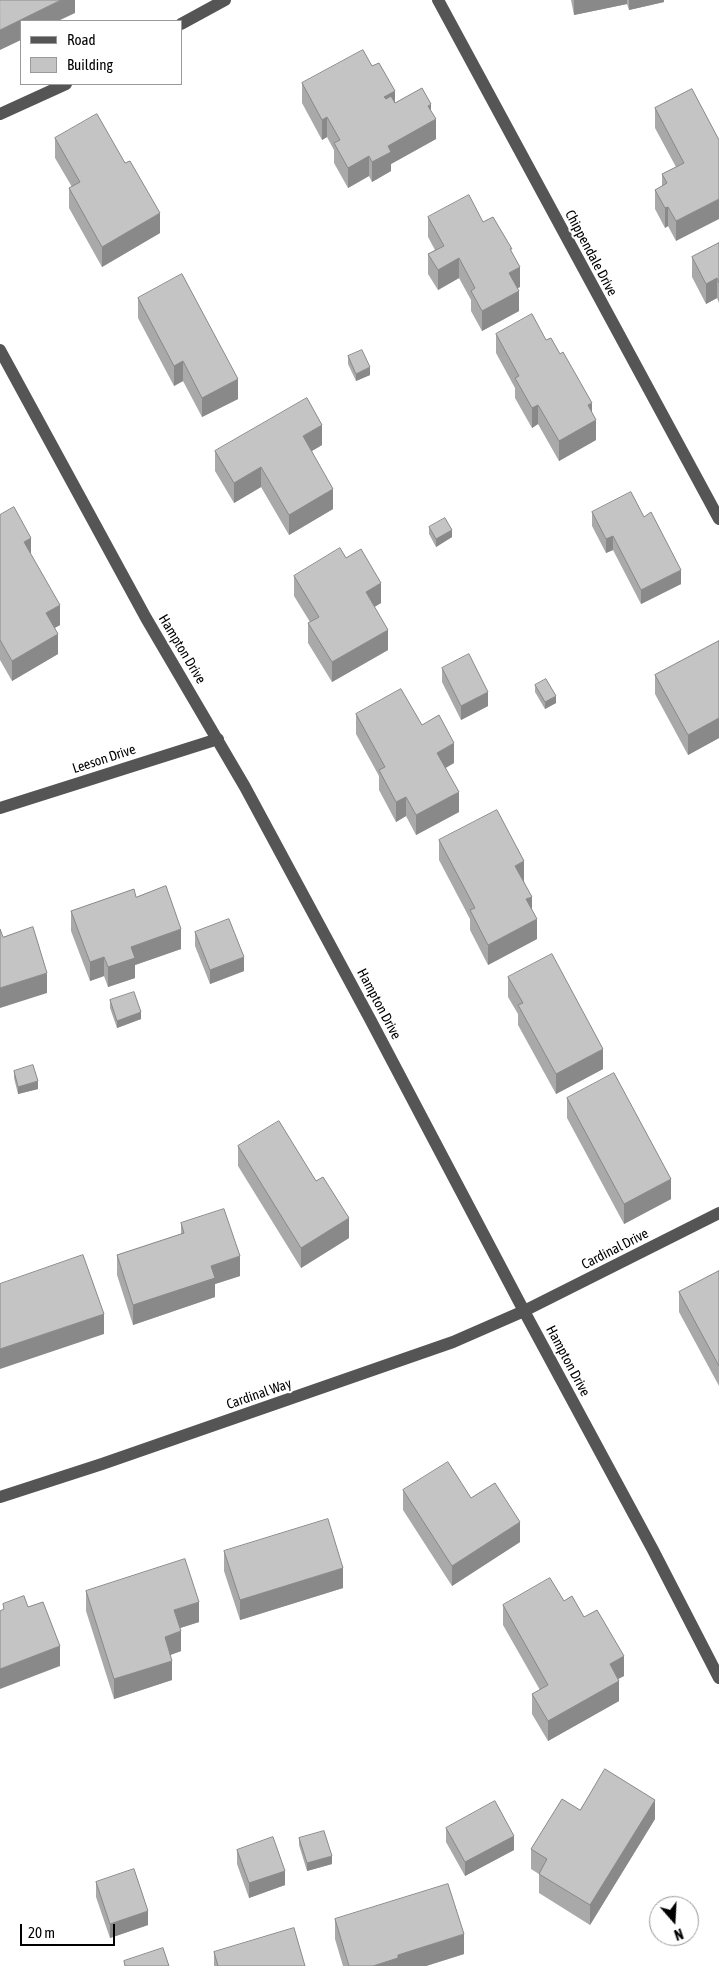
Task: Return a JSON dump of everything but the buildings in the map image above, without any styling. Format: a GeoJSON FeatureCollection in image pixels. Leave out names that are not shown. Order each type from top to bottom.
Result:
{"type":"FeatureCollection","features":[{"type":"Feature","properties":{"kind":"street"},"geometry":{"type":"LineString","coordinates":[[182,23],[225,0]]}},
{"type":"Feature","properties":{"kind":"street","name":"Chippendale Drive"},"geometry":{"type":"LineString","coordinates":[[438,0],[719,519]]}},
{"type":"Feature","properties":{"kind":"street"},"geometry":{"type":"LineString","coordinates":[[0,114],[64,85]]}},
{"type":"Feature","properties":{"kind":"street","name":"Hampton Drive"},"geometry":{"type":"LineString","coordinates":[[0,350],[146,618],[218,739],[370,1019],[653,1550],[719,1678]]}},
{"type":"Feature","properties":{"kind":"street","name":"Leeson Drive"},"geometry":{"type":"LineString","coordinates":[[0,808],[218,739]]}},
{"type":"Feature","properties":{"kind":"street","name":"Cardinal Drive"},"geometry":{"type":"LineString","coordinates":[[524,1311],[719,1213]]}},
{"type":"Feature","properties":{"kind":"street","name":"Cardinal Way"},"geometry":{"type":"LineString","coordinates":[[0,1497],[111,1461],[453,1342],[524,1311]]}}]}
